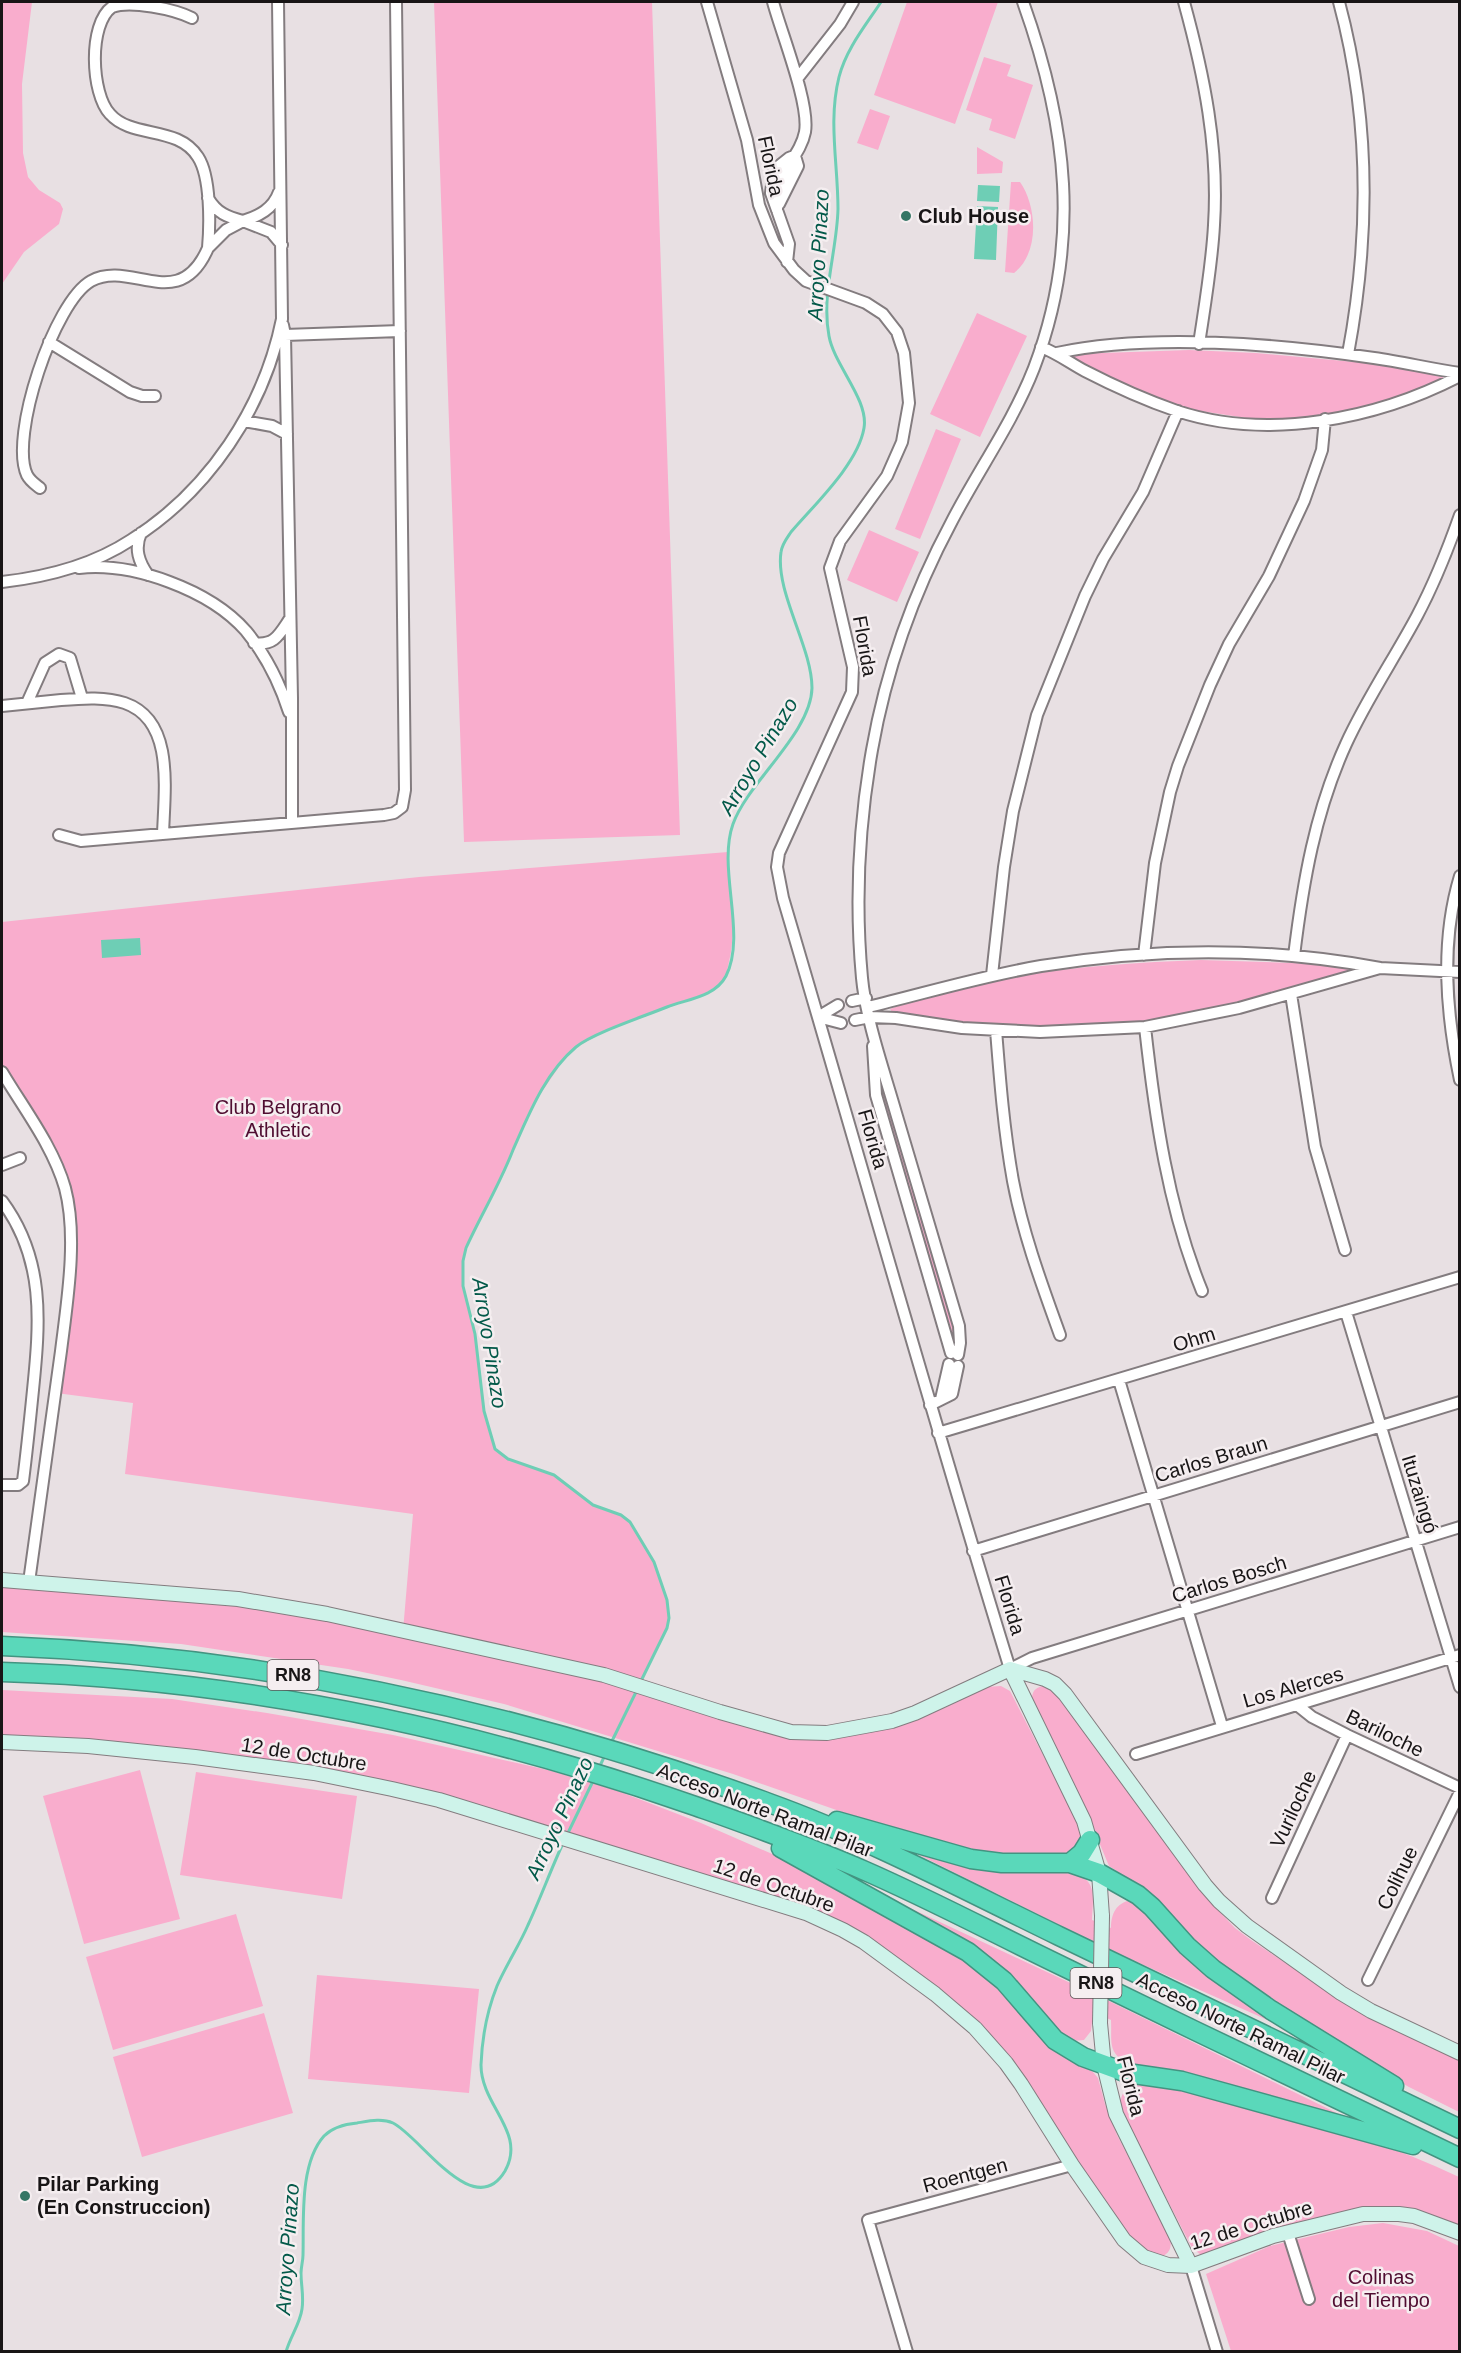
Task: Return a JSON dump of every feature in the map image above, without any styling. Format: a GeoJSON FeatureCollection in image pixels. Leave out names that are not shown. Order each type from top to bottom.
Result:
{"type":"FeatureCollection","features":[{"type":"Feature","properties":{"kind":"highway","name":"Acceso Norte Ramal Pilar"},"geometry":{"type":"LineString","coordinates":[[2,1646],[120,1653],[274,1672],[427,1701],[578,1740],[636,1758],[770,1803],[884,1851],[1460,2128]]}},
{"type":"Feature","properties":{"kind":"highway","name":"Acceso Norte Ramal Pilar"},"geometry":{"type":"LineString","coordinates":[[2,1672],[121,1680],[268,1698],[413,1725],[567,1764],[624,1781],[851,1865],[1460,2158]]}},
{"type":"Feature","properties":{"kind":"highway"},"geometry":{"type":"LineString","coordinates":[[770,1803],[971,1859],[1002,1863],[1070,1863],[1099,1873],[1138,1895],[1187,1946],[1213,1969],[1271,2010],[1460,2128]]}},
{"type":"Feature","properties":{"kind":"highway"},"geometry":{"type":"LineString","coordinates":[[727,1818],[968,1952],[1004,1981],[1054,2040],[1083,2057],[1128,2073],[1182,2081],[1460,2158]]}},
{"type":"Feature","properties":{"kind":"highway"},"geometry":{"type":"LineString","coordinates":[[1070,1863],[1082,1853],[1090,1840]]}},
{"type":"Feature","properties":{"kind":"street"},"geometry":{"type":"LineString","coordinates":[[278,2],[282,245],[281,337],[287,434],[292,823]]}},
{"type":"Feature","properties":{"kind":"street"},"geometry":{"type":"LineString","coordinates":[[59,835],[81,841],[292,823],[394,813],[400,811],[404,802],[396,2]]}},
{"type":"Feature","properties":{"kind":"street","name":"Florida"},"geometry":{"type":"LineString","coordinates":[[706,2],[747,140],[762,214],[774,243],[787,262],[802,277],[818,286],[876,309],[893,326],[904,353],[909,403],[905,430],[897,457],[840,542],[832,561],[831,579],[853,667],[854,685],[849,701],[784,840],[778,860],[778,877],[930,1406],[1010,1670],[1084,1821],[1090,1840],[1099,1873],[1102,1916],[1100,2023],[1104,2065],[1111,2098],[1122,2128],[1191,2266],[1217,2352]]}},
{"type":"Feature","properties":{"kind":"street"},"geometry":{"type":"LineString","coordinates":[[773,2],[806,120],[805,133],[795,156],[782,175],[777,191],[777,210],[789,244],[787,262]]}},
{"type":"Feature","properties":{"kind":"street"},"geometry":{"type":"LineString","coordinates":[[796,79],[840,24],[853,2]]}},
{"type":"Feature","properties":{"kind":"street"},"geometry":{"type":"LineString","coordinates":[[930,1406],[952,1394],[954,1359],[961,1335],[869,1012],[862,978],[860,932],[862,832],[872,750],[892,668],[912,609],[936,552],[964,497],[1009,423],[1041,347],[1056,289],[1062,245],[1063,177],[1059,129],[1048,82],[1023,2]]}},
{"type":"Feature","properties":{"kind":"street"},"geometry":{"type":"LineString","coordinates":[[1184,2],[1207,94],[1214,156],[1214,231],[1199,344]]}},
{"type":"Feature","properties":{"kind":"street"},"geometry":{"type":"LineString","coordinates":[[1339,2],[1356,82],[1363,157],[1363,250],[1357,311],[1348,354]]}},
{"type":"Feature","properties":{"kind":"street"},"geometry":{"type":"LineString","coordinates":[[192,18],[172,8],[135,3],[118,4],[111,8],[101,22],[98,37],[95,55],[97,85],[102,104],[113,118],[122,123],[179,140],[193,150],[201,163],[208,198],[208,248]]}},
{"type":"Feature","properties":{"kind":"street"},"geometry":{"type":"LineString","coordinates":[[40,488],[26,473],[24,449],[32,395],[49,342],[85,285],[92,280],[111,276],[150,281],[178,280],[186,276],[199,266],[208,248],[226,230],[256,217],[271,206],[281,186]]}},
{"type":"Feature","properties":{"kind":"street"},"geometry":{"type":"LineString","coordinates":[[208,198],[222,214],[271,232],[282,245]]}},
{"type":"Feature","properties":{"kind":"street"},"geometry":{"type":"LineString","coordinates":[[281,337],[400,331]]}},
{"type":"Feature","properties":{"kind":"street"},"geometry":{"type":"LineString","coordinates":[[2,582],[27,579],[61,570],[105,554],[141,533],[191,491],[219,458],[244,421],[262,387],[281,337]]}},
{"type":"Feature","properties":{"kind":"street"},"geometry":{"type":"LineString","coordinates":[[49,342],[130,392],[155,396]]}},
{"type":"Feature","properties":{"kind":"street"},"geometry":{"type":"LineString","coordinates":[[1057,352],[1078,348],[1129,345],[1199,344],[1348,354],[1460,374]]}},
{"type":"Feature","properties":{"kind":"street"},"geometry":{"type":"LineString","coordinates":[[1041,347],[1057,352],[1095,376],[1178,411],[1213,419],[1265,425],[1325,419],[1370,410],[1413,397],[1460,374]]}},
{"type":"Feature","properties":{"kind":"street"},"geometry":{"type":"LineString","coordinates":[[992,975],[1011,822],[1037,715],[1085,596],[1103,559],[1143,492],[1178,411]]}},
{"type":"Feature","properties":{"kind":"street"},"geometry":{"type":"LineString","coordinates":[[1144,955],[1155,863],[1178,766],[1229,644],[1269,576],[1304,501],[1322,450],[1325,419]]}},
{"type":"Feature","properties":{"kind":"street"},"geometry":{"type":"LineString","coordinates":[[244,421],[272,426],[287,434]]}},
{"type":"Feature","properties":{"kind":"street"},"geometry":{"type":"LineString","coordinates":[[1294,956],[1304,878],[1315,828],[1336,767],[1357,722],[1418,614],[1436,577],[1460,515]]}},
{"type":"Feature","properties":{"kind":"street"},"geometry":{"type":"LineString","coordinates":[[141,533],[138,540],[138,554],[148,575]]}},
{"type":"Feature","properties":{"kind":"street"},"geometry":{"type":"LineString","coordinates":[[61,570],[107,567],[148,575],[175,584],[212,604],[232,618],[254,643],[269,665],[292,718]]}},
{"type":"Feature","properties":{"kind":"street"},"geometry":{"type":"LineString","coordinates":[[254,643],[264,644],[274,639],[289,620]]}},
{"type":"Feature","properties":{"kind":"street"},"geometry":{"type":"LineString","coordinates":[[27,703],[45,663],[59,654],[70,658],[82,698]]}},
{"type":"Feature","properties":{"kind":"street"},"geometry":{"type":"LineString","coordinates":[[2,706],[82,698],[109,698],[122,701],[141,713],[156,731],[160,743],[164,769],[164,834]]}},
{"type":"Feature","properties":{"kind":"street"},"geometry":{"type":"LineString","coordinates":[[1460,876],[1451,915],[1446,971],[1452,1037],[1460,1080]]}},
{"type":"Feature","properties":{"kind":"street"},"geometry":{"type":"LineString","coordinates":[[855,1020],[869,1012],[923,991],[992,975],[1100,958],[1230,953],[1294,956],[1380,968],[1460,972]]}},
{"type":"Feature","properties":{"kind":"street"},"geometry":{"type":"LineString","coordinates":[[852,1002],[869,1012],[896,1018],[996,1030],[1082,1031],[1145,1027],[1198,1017],[1291,994],[1380,968]]}},
{"type":"Feature","properties":{"kind":"street"},"geometry":{"type":"LineString","coordinates":[[1291,994],[1315,1147],[1345,1250]]}},
{"type":"Feature","properties":{"kind":"street"},"geometry":{"type":"LineString","coordinates":[[818,1017],[838,1005]]}},
{"type":"Feature","properties":{"kind":"street"},"geometry":{"type":"LineString","coordinates":[[869,1012],[876,1095],[954,1359]]}},
{"type":"Feature","properties":{"kind":"street"},"geometry":{"type":"LineString","coordinates":[[818,1017],[841,1023]]}},
{"type":"Feature","properties":{"kind":"street"},"geometry":{"type":"LineString","coordinates":[[1145,1027],[1164,1163],[1181,1232],[1202,1292]]}},
{"type":"Feature","properties":{"kind":"street"},"geometry":{"type":"LineString","coordinates":[[996,1030],[1007,1143],[1017,1198],[1040,1281],[1060,1335]]}},
{"type":"Feature","properties":{"kind":"street"},"geometry":{"type":"LineString","coordinates":[[2,1072],[41,1134],[53,1158],[65,1189],[69,1227],[68,1297],[29,1582]]}},
{"type":"Feature","properties":{"kind":"street"},"geometry":{"type":"LineString","coordinates":[[2,1165],[20,1158]]}},
{"type":"Feature","properties":{"kind":"street"},"geometry":{"type":"LineString","coordinates":[[2,1201],[16,1220],[32,1261],[39,1332],[23,1480],[18,1485],[2,1485]]}},
{"type":"Feature","properties":{"kind":"street","name":"Ohm"},"geometry":{"type":"LineString","coordinates":[[938,1433],[1460,1277]]}},
{"type":"Feature","properties":{"kind":"street","name":"Ituzaingó"},"geometry":{"type":"LineString","coordinates":[[1346,1312],[1415,1540],[1455,1656],[1460,1687]]}},
{"type":"Feature","properties":{"kind":"street"},"geometry":{"type":"LineString","coordinates":[[947,1338],[961,1335]]}},
{"type":"Feature","properties":{"kind":"street"},"geometry":{"type":"LineString","coordinates":[[1119,1380],[1221,1726]]}},
{"type":"Feature","properties":{"kind":"street","name":"Carlos Braun"},"geometry":{"type":"LineString","coordinates":[[973,1551],[1460,1402]]}},
{"type":"Feature","properties":{"kind":"street","name":"Carlos Bosch"},"geometry":{"type":"LineString","coordinates":[[1010,1670],[1032,1658],[1460,1527]]}},
{"type":"Feature","properties":{"kind":"street"},"geometry":{"type":"LineString","coordinates":[[2,1580],[214,1597],[327,1614],[604,1675],[776,1728],[810,1734],[867,1727],[915,1713],[1010,1670],[1045,1679],[1055,1684],[1065,1694],[1205,1885],[1231,1913],[1358,2004],[1460,2053]]}},
{"type":"Feature","properties":{"kind":"street","name":"Los Alerces"},"geometry":{"type":"LineString","coordinates":[[1137,1754],[1221,1726],[1455,1656]]}},
{"type":"Feature","properties":{"kind":"street","name":"Bariloche"},"geometry":{"type":"LineString","coordinates":[[1297,1705],[1312,1717],[1460,1790]]}},
{"type":"Feature","properties":{"kind":"street","name":"Vuriloche"},"geometry":{"type":"LineString","coordinates":[[1272,1898],[1347,1735]]}},
{"type":"Feature","properties":{"kind":"street","name":"12 de Octubre"},"geometry":{"type":"LineString","coordinates":[[2,1742],[88,1746],[171,1754],[303,1772],[415,1793],[806,1913],[864,1941],[936,1994],[983,2037],[1022,2084],[1072,2165],[1124,2240],[1136,2252],[1152,2260],[1168,2265],[1191,2266],[1288,2233],[1363,2214],[1399,2214],[1428,2220],[1460,2233]]}},
{"type":"Feature","properties":{"kind":"street","name":"Colihue"},"geometry":{"type":"LineString","coordinates":[[1368,1980],[1460,1790]]}},
{"type":"Feature","properties":{"kind":"street","name":"Roentgen"},"geometry":{"type":"LineString","coordinates":[[907,2352],[868,2220],[1072,2165]]}},
{"type":"Feature","properties":{"kind":"street"},"geometry":{"type":"LineString","coordinates":[[1288,2233],[1308,2299]]}},
{"type":"Feature","properties":{"kind":"green space"},"geometry":{"type":"Polygon","coordinates":[[[2,2],[32,2],[22,84],[23,153],[28,177],[39,190],[60,203],[63,209],[59,224],[24,252],[2,284],[2,2]]]}},
{"type":"Feature","properties":{"kind":"green space"},"geometry":{"type":"Polygon","coordinates":[[[434,2],[652,2],[680,835],[464,842],[434,2]]]}},
{"type":"Feature","properties":{"kind":"green space"},"geometry":{"type":"Polygon","coordinates":[[[907,2],[998,2],[955,124],[874,95],[907,2]]]}},
{"type":"Feature","properties":{"kind":"green space"},"geometry":{"type":"Polygon","coordinates":[[[984,57],[1011,65],[1007,76],[1033,85],[1015,139],[989,130],[992,119],[966,110],[984,57]]]}},
{"type":"Feature","properties":{"kind":"green space"},"geometry":{"type":"Polygon","coordinates":[[[870,109],[890,116],[878,150],[857,143],[870,109]]]}},
{"type":"Feature","properties":{"kind":"green space"},"geometry":{"type":"Polygon","coordinates":[[[977,147],[1003,162],[1002,173],[977,174],[977,147]]]}},
{"type":"Feature","properties":{"kind":"green space"},"geometry":{"type":"Polygon","coordinates":[[[1011,182],[1020,182],[1026,192],[1033,229],[1028,254],[1014,273],[1005,272],[1011,182]]]}},
{"type":"Feature","properties":{"kind":"green space"},"geometry":{"type":"Polygon","coordinates":[[[977,313],[1027,336],[980,437],[930,414],[977,313]]]}},
{"type":"Feature","properties":{"kind":"green space"},"geometry":{"type":"Polygon","coordinates":[[[1189,350],[1256,353],[1377,364],[1443,377],[1442,381],[1405,396],[1298,419],[1266,421],[1181,408],[1135,390],[1072,358],[1074,354],[1189,350]]]}},
{"type":"Feature","properties":{"kind":"green space"},"geometry":{"type":"Polygon","coordinates":[[[936,429],[961,439],[920,539],[895,529],[936,429]]]}},
{"type":"Feature","properties":{"kind":"green space"},"geometry":{"type":"Polygon","coordinates":[[[869,530],[919,552],[897,602],[847,580],[869,530]]]}},
{"type":"Feature","properties":{"kind":"green space","name":"Club Belgrano Athletic"},"geometry":{"type":"Polygon","coordinates":[[[728,852],[733,933],[726,976],[720,984],[702,995],[606,1031],[578,1046],[565,1058],[532,1106],[466,1248],[463,1261],[463,1286],[475,1334],[484,1411],[495,1449],[508,1459],[554,1475],[593,1505],[621,1515],[630,1522],[654,1562],[667,1600],[669,1618],[667,1628],[639,1685],[403,1631],[413,1514],[125,1474],[133,1403],[56,1393],[68,1297],[65,1189],[2,1072],[2,922],[419,877],[728,852]]]}},
{"type":"Feature","properties":{"kind":"green space"},"geometry":{"type":"Polygon","coordinates":[[[1201,960],[1321,964],[1354,970],[1232,1007],[1140,1024],[1023,1028],[967,1025],[898,1015],[890,1009],[927,996],[1004,978],[1123,964],[1201,960]]]}},
{"type":"Feature","properties":{"kind":"green space"},"geometry":{"type":"Polygon","coordinates":[[[881,1084],[957,1331],[954,1335],[950,1333],[896,1154],[879,1086],[881,1084]]]}},
{"type":"Feature","properties":{"kind":"green space"},"geometry":{"type":"Polygon","coordinates":[[[2,1587],[244,1605],[307,1616],[604,1680],[785,1738],[816,1740],[889,1728],[949,1706],[986,1687],[1001,1686],[1010,1691],[1076,1819],[1080,1839],[1067,1856],[1010,1856],[967,1849],[865,1820],[733,1774],[504,1704],[401,1680],[348,1669],[181,1644],[2,1632],[2,1587]]]}},
{"type":"Feature","properties":{"kind":"green space"},"geometry":{"type":"Polygon","coordinates":[[[1042,1686],[1047,1686],[1055,1692],[1214,1906],[1235,1928],[1359,2012],[1459,2059],[1459,2112],[1342,2049],[1206,1954],[1149,1892],[1109,1866],[1079,1794],[1033,1705],[1033,1693],[1042,1686]]]}},
{"type":"Feature","properties":{"kind":"green space"},"geometry":{"type":"Polygon","coordinates":[[[2,1690],[172,1699],[393,1735],[548,1770],[618,1791],[701,1823],[809,1870],[978,1967],[1017,2006],[1038,2034],[1054,2049],[1093,2072],[1098,2078],[1117,2135],[1170,2236],[1169,2250],[1160,2256],[1154,2255],[1139,2244],[1120,2224],[1013,2063],[984,2028],[939,1989],[869,1939],[790,1901],[501,1813],[373,1778],[326,1768],[286,1762],[2,1737],[2,1690]]]}},
{"type":"Feature","properties":{"kind":"green space"},"geometry":{"type":"Polygon","coordinates":[[[140,1770],[180,1919],[84,1944],[43,1796],[140,1770]]]}},
{"type":"Feature","properties":{"kind":"green space"},"geometry":{"type":"Polygon","coordinates":[[[196,1772],[357,1796],[342,1899],[180,1875],[196,1772]]]}},
{"type":"Feature","properties":{"kind":"green space"},"geometry":{"type":"Polygon","coordinates":[[[887,1839],[1069,1870],[1078,1874],[1092,1889],[1092,1920],[1111,1928],[1115,1910],[1126,1901],[1131,1900],[1290,2030],[1112,1951],[887,1839]]]}},
{"type":"Feature","properties":{"kind":"green space"},"geometry":{"type":"Polygon","coordinates":[[[910,1908],[1111,2002],[1351,2120],[1129,2065],[1117,2056],[1112,2046],[1111,2020],[1093,2012],[1091,2031],[1084,2040],[1072,2041],[1062,2037],[910,1911],[910,1908]]]}},
{"type":"Feature","properties":{"kind":"green space"},"geometry":{"type":"Polygon","coordinates":[[[236,1914],[263,2006],[113,2050],[86,1957],[236,1914]]]}},
{"type":"Feature","properties":{"kind":"green space"},"geometry":{"type":"Polygon","coordinates":[[[317,1975],[479,1989],[469,2093],[308,2079],[317,1975]]]}},
{"type":"Feature","properties":{"kind":"green space"},"geometry":{"type":"Polygon","coordinates":[[[264,2013],[293,2113],[142,2157],[113,2057],[264,2013]]]}},
{"type":"Feature","properties":{"kind":"green space"},"geometry":{"type":"Polygon","coordinates":[[[1133,2084],[1181,2088],[1229,2099],[1361,2138],[1435,2166],[1459,2177],[1459,2226],[1419,2212],[1401,2209],[1366,2209],[1279,2228],[1252,2237],[1221,2252],[1201,2255],[1192,2248],[1121,2110],[1122,2094],[1133,2084]]]}},
{"type":"Feature","properties":{"kind":"green space","name":"Colinas del Tiempo"},"geometry":{"type":"Polygon","coordinates":[[[1383,2223],[1427,2231],[1459,2246],[1459,2351],[1231,2351],[1206,2274],[1270,2246],[1349,2227],[1383,2223]]]}},
{"type":"Feature","properties":{"kind":"shaded area"},"geometry":{"type":"Polygon","coordinates":[[[978,185],[1000,186],[999,202],[977,201],[978,185]]]}},
{"type":"Feature","properties":{"kind":"shaded area"},"geometry":{"type":"Polygon","coordinates":[[[977,206],[998,207],[996,260],[974,259],[977,206]]]}},
{"type":"Feature","properties":{"kind":"shaded area"},"geometry":{"type":"Polygon","coordinates":[[[140,938],[141,955],[102,958],[101,940],[140,938]]]}},
{"type":"Feature","properties":{"kind":"waterway","name":"Arroyo Pinazo"},"geometry":{"type":"LineString","coordinates":[[641,1681],[667,1628],[669,1618],[667,1600],[654,1562],[630,1522],[621,1515],[593,1505],[554,1475],[508,1459],[495,1449],[484,1411],[475,1334],[463,1286],[463,1261],[466,1248],[532,1108],[555,1069],[565,1057],[576,1047],[606,1031],[715,989],[726,976],[732,959],[734,941],[728,861],[733,824],[752,791],[791,740],[809,705],[812,688],[806,655],[783,584],[782,549],[791,532],[844,470],[860,442],[864,428],[861,406],[832,347],[827,320],[828,288],[838,209],[834,110],[839,77],[846,57],[881,2]]}},
{"type":"Feature","properties":{"kind":"waterway","name":"Arroyo Pinazo"},"geometry":{"type":"LineString","coordinates":[[611,1743],[637,1690]]}},
{"type":"Feature","properties":{"kind":"waterway","name":"Arroyo Pinazo"},"geometry":{"type":"LineString","coordinates":[[599,1768],[605,1755]]}},
{"type":"Feature","properties":{"kind":"waterway","name":"Arroyo Pinazo"},"geometry":{"type":"LineString","coordinates":[[567,1835],[594,1779]]}},
{"type":"Feature","properties":{"kind":"waterway","name":"Arroyo Pinazo"},"geometry":{"type":"LineString","coordinates":[[286,2352],[303,2304],[301,2273],[304,2193],[310,2162],[316,2148],[327,2133],[348,2124],[375,2120],[389,2121],[404,2131],[432,2158],[463,2182],[478,2187],[492,2184],[505,2171],[510,2157],[511,2144],[483,2080],[481,2065],[486,2025],[497,1986],[524,1933],[564,1841]]}},
{"type":"Feature","properties":{"kind":"place","name":"Club House"},"geometry":{"type":"Point","coordinates":[906,216]}},
{"type":"Feature","properties":{"kind":"place","name":"Pilar Parking (En Construccion)"},"geometry":{"type":"Point","coordinates":[25,2196]}}]}
